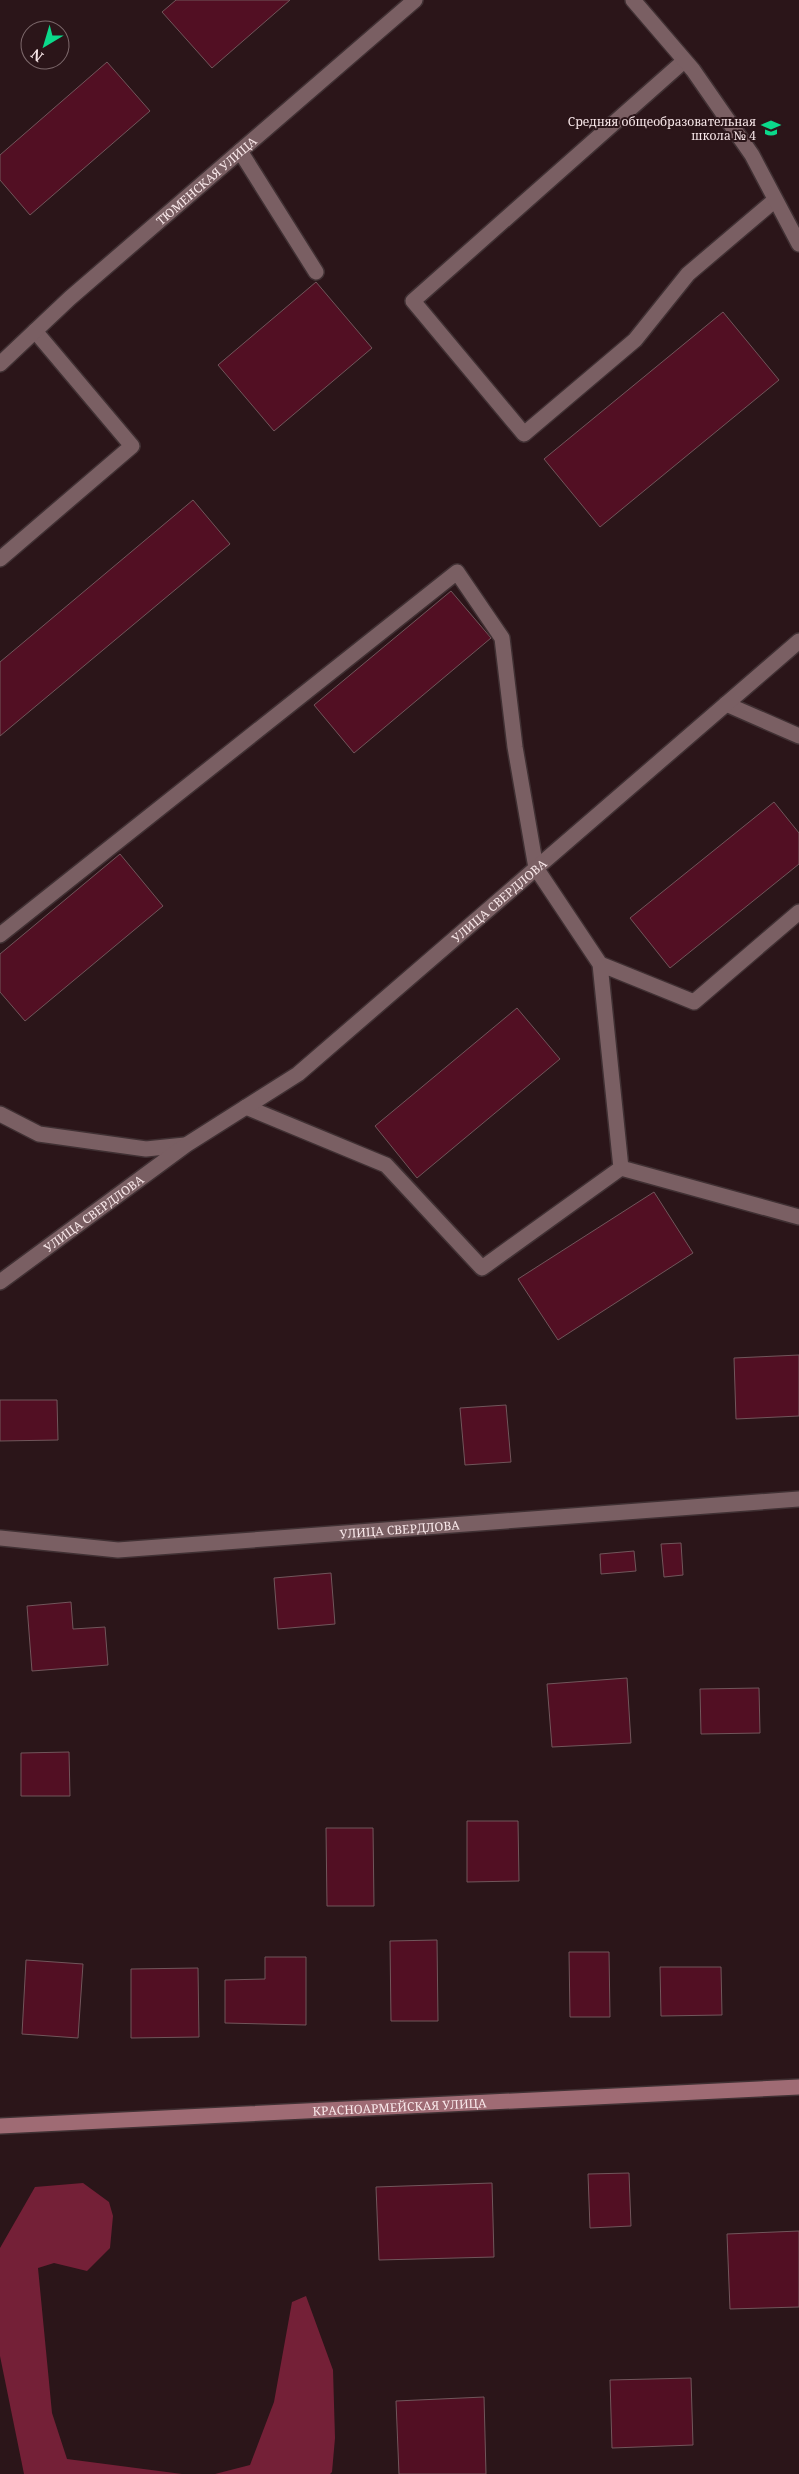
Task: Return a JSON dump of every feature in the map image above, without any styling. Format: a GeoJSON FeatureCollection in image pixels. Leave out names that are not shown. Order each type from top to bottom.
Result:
{"type":"FeatureCollection","features":[{"type":"Feature","properties":{"kind":"main road","name":"КРАСНОАРМЕЙСКАЯ УЛИЦА"},"geometry":{"type":"LineString","coordinates":[[0,2126],[799,2086]]}},
{"type":"Feature","properties":{"kind":"street","name":"ТЮМЕНСКАЯ УЛИЦА"},"geometry":{"type":"LineString","coordinates":[[0,364],[240,151],[415,0]]}},
{"type":"Feature","properties":{"kind":"street"},"geometry":{"type":"LineString","coordinates":[[633,0],[684,61],[752,154],[799,244]]}},
{"type":"Feature","properties":{"kind":"street"},"geometry":{"type":"LineString","coordinates":[[684,61],[413,301],[524,434],[635,340],[688,274],[775,200]]}},
{"type":"Feature","properties":{"kind":"street"},"geometry":{"type":"LineString","coordinates":[[240,151],[316,272]]}},
{"type":"Feature","properties":{"kind":"street"},"geometry":{"type":"LineString","coordinates":[[0,559],[132,446],[35,331]]}},
{"type":"Feature","properties":{"kind":"street"},"geometry":{"type":"LineString","coordinates":[[0,935],[457,572],[502,638],[514,747],[536,868],[600,964],[621,1168]]}},
{"type":"Feature","properties":{"kind":"street","name":"УЛИЦА СВЕРДЛОВА"},"geometry":{"type":"LineString","coordinates":[[0,1282],[186,1145],[298,1074],[799,641]]}},
{"type":"Feature","properties":{"kind":"street"},"geometry":{"type":"LineString","coordinates":[[726,704],[799,736]]}},
{"type":"Feature","properties":{"kind":"street"},"geometry":{"type":"LineString","coordinates":[[600,964],[694,1002],[799,912]]}},
{"type":"Feature","properties":{"kind":"street"},"geometry":{"type":"LineString","coordinates":[[246,1107],[386,1165],[482,1268],[621,1168]]}},
{"type":"Feature","properties":{"kind":"street","name":"УЛИЦА СВЕРДЛОВА"},"geometry":{"type":"LineString","coordinates":[[0,1114],[39,1134],[146,1149],[186,1145]]}},
{"type":"Feature","properties":{"kind":"street"},"geometry":{"type":"LineString","coordinates":[[621,1168],[799,1217]]}},
{"type":"Feature","properties":{"kind":"street","name":"УЛИЦА СВЕРДЛОВА"},"geometry":{"type":"LineString","coordinates":[[0,1538],[118,1550],[799,1499]]}},
{"type":"Feature","properties":{"kind":"shaded area"},"geometry":{"type":"Polygon","coordinates":[[[83,2183],[109,2202],[113,2216],[110,2248],[87,2271],[54,2263],[38,2268],[52,2413],[67,2459],[182,2474],[24,2474],[0,2356],[0,2248],[35,2187],[83,2183]]]}},
{"type":"Feature","properties":{"kind":"shaded area"},"geometry":{"type":"Polygon","coordinates":[[[306,2296],[333,2370],[335,2438],[332,2472],[330,2474],[215,2474],[250,2465],[274,2402],[292,2302],[306,2296]]]}},
{"type":"Feature","properties":{"kind":"building"},"geometry":{"type":"Polygon","coordinates":[[[176,0],[290,0],[212,68],[162,12],[176,0]]]}},
{"type":"Feature","properties":{"kind":"building"},"geometry":{"type":"Polygon","coordinates":[[[107,62],[150,111],[30,215],[0,180],[0,155],[107,62]]]}},
{"type":"Feature","properties":{"kind":"building"},"geometry":{"type":"Polygon","coordinates":[[[316,282],[372,348],[274,431],[218,365],[316,282]]]}},
{"type":"Feature","properties":{"kind":"building"},"geometry":{"type":"Polygon","coordinates":[[[723,312],[779,380],[600,527],[544,459],[723,312]]]}},
{"type":"Feature","properties":{"kind":"building"},"geometry":{"type":"Polygon","coordinates":[[[193,500],[230,544],[0,736],[0,662],[193,500]]]}},
{"type":"Feature","properties":{"kind":"building"},"geometry":{"type":"Polygon","coordinates":[[[451,591],[491,638],[354,753],[314,705],[451,591]]]}},
{"type":"Feature","properties":{"kind":"building"},"geometry":{"type":"Polygon","coordinates":[[[774,802],[799,833],[799,864],[670,968],[630,918],[774,802]]]}},
{"type":"Feature","properties":{"kind":"building"},"geometry":{"type":"Polygon","coordinates":[[[120,854],[163,906],[25,1021],[0,992],[0,954],[120,854]]]}},
{"type":"Feature","properties":{"kind":"building"},"geometry":{"type":"Polygon","coordinates":[[[517,1008],[560,1059],[417,1178],[375,1126],[517,1008]]]}},
{"type":"Feature","properties":{"kind":"building"},"geometry":{"type":"Polygon","coordinates":[[[654,1192],[693,1253],[558,1340],[518,1279],[654,1192]]]}},
{"type":"Feature","properties":{"kind":"building"},"geometry":{"type":"Polygon","coordinates":[[[799,1355],[799,1416],[736,1419],[734,1358],[799,1355]]]}},
{"type":"Feature","properties":{"kind":"building"},"geometry":{"type":"Polygon","coordinates":[[[0,1400],[57,1400],[58,1440],[0,1441],[0,1400]]]}},
{"type":"Feature","properties":{"kind":"building"},"geometry":{"type":"Polygon","coordinates":[[[506,1405],[511,1462],[465,1465],[460,1408],[506,1405]]]}},
{"type":"Feature","properties":{"kind":"building"},"geometry":{"type":"Polygon","coordinates":[[[681,1543],[683,1575],[664,1577],[661,1544],[681,1543]]]}},
{"type":"Feature","properties":{"kind":"building"},"geometry":{"type":"Polygon","coordinates":[[[634,1551],[636,1571],[601,1574],[600,1554],[634,1551]]]}},
{"type":"Feature","properties":{"kind":"building"},"geometry":{"type":"Polygon","coordinates":[[[331,1573],[335,1624],[278,1629],[274,1578],[331,1573]]]}},
{"type":"Feature","properties":{"kind":"building"},"geometry":{"type":"Polygon","coordinates":[[[71,1602],[73,1629],[105,1627],[108,1665],[32,1671],[27,1606],[71,1602]]]}},
{"type":"Feature","properties":{"kind":"building"},"geometry":{"type":"Polygon","coordinates":[[[627,1678],[631,1743],[552,1747],[547,1684],[627,1678]]]}},
{"type":"Feature","properties":{"kind":"building"},"geometry":{"type":"Polygon","coordinates":[[[759,1688],[760,1733],[701,1734],[700,1689],[759,1688]]]}},
{"type":"Feature","properties":{"kind":"building"},"geometry":{"type":"Polygon","coordinates":[[[69,1752],[70,1796],[21,1796],[21,1753],[69,1752]]]}},
{"type":"Feature","properties":{"kind":"building"},"geometry":{"type":"Polygon","coordinates":[[[467,1821],[518,1821],[519,1881],[467,1882],[467,1821]]]}},
{"type":"Feature","properties":{"kind":"building"},"geometry":{"type":"Polygon","coordinates":[[[326,1828],[373,1828],[374,1906],[327,1906],[326,1828]]]}},
{"type":"Feature","properties":{"kind":"building"},"geometry":{"type":"Polygon","coordinates":[[[437,1940],[438,2021],[391,2021],[390,1941],[437,1940]]]}},
{"type":"Feature","properties":{"kind":"building"},"geometry":{"type":"Polygon","coordinates":[[[569,1952],[609,1952],[610,2017],[570,2017],[569,1952]]]}},
{"type":"Feature","properties":{"kind":"building"},"geometry":{"type":"Polygon","coordinates":[[[265,1957],[306,1957],[306,2025],[225,2023],[225,1980],[265,1979],[265,1957]]]}},
{"type":"Feature","properties":{"kind":"building"},"geometry":{"type":"Polygon","coordinates":[[[26,1960],[83,1964],[78,2038],[22,2034],[26,1960]]]}},
{"type":"Feature","properties":{"kind":"building"},"geometry":{"type":"Polygon","coordinates":[[[660,1967],[721,1967],[722,2015],[661,2016],[660,1967]]]}},
{"type":"Feature","properties":{"kind":"building"},"geometry":{"type":"Polygon","coordinates":[[[198,1968],[199,2037],[131,2038],[131,1969],[198,1968]]]}},
{"type":"Feature","properties":{"kind":"building"},"geometry":{"type":"Polygon","coordinates":[[[629,2173],[631,2226],[590,2228],[588,2174],[629,2173]]]}},
{"type":"Feature","properties":{"kind":"building"},"geometry":{"type":"Polygon","coordinates":[[[492,2183],[494,2257],[379,2260],[376,2187],[492,2183]]]}},
{"type":"Feature","properties":{"kind":"building"},"geometry":{"type":"Polygon","coordinates":[[[799,2231],[799,2307],[730,2309],[727,2234],[799,2231]]]}},
{"type":"Feature","properties":{"kind":"building"},"geometry":{"type":"Polygon","coordinates":[[[691,2378],[693,2445],[612,2448],[610,2380],[691,2378]]]}},
{"type":"Feature","properties":{"kind":"building"},"geometry":{"type":"Polygon","coordinates":[[[484,2397],[486,2474],[399,2474],[396,2401],[484,2397]]]}},
{"type":"Feature","properties":{"kind":"place","name":"Средняя общеобразовательная школа № 4"},"geometry":{"type":"Point","coordinates":[771,128]}}]}
